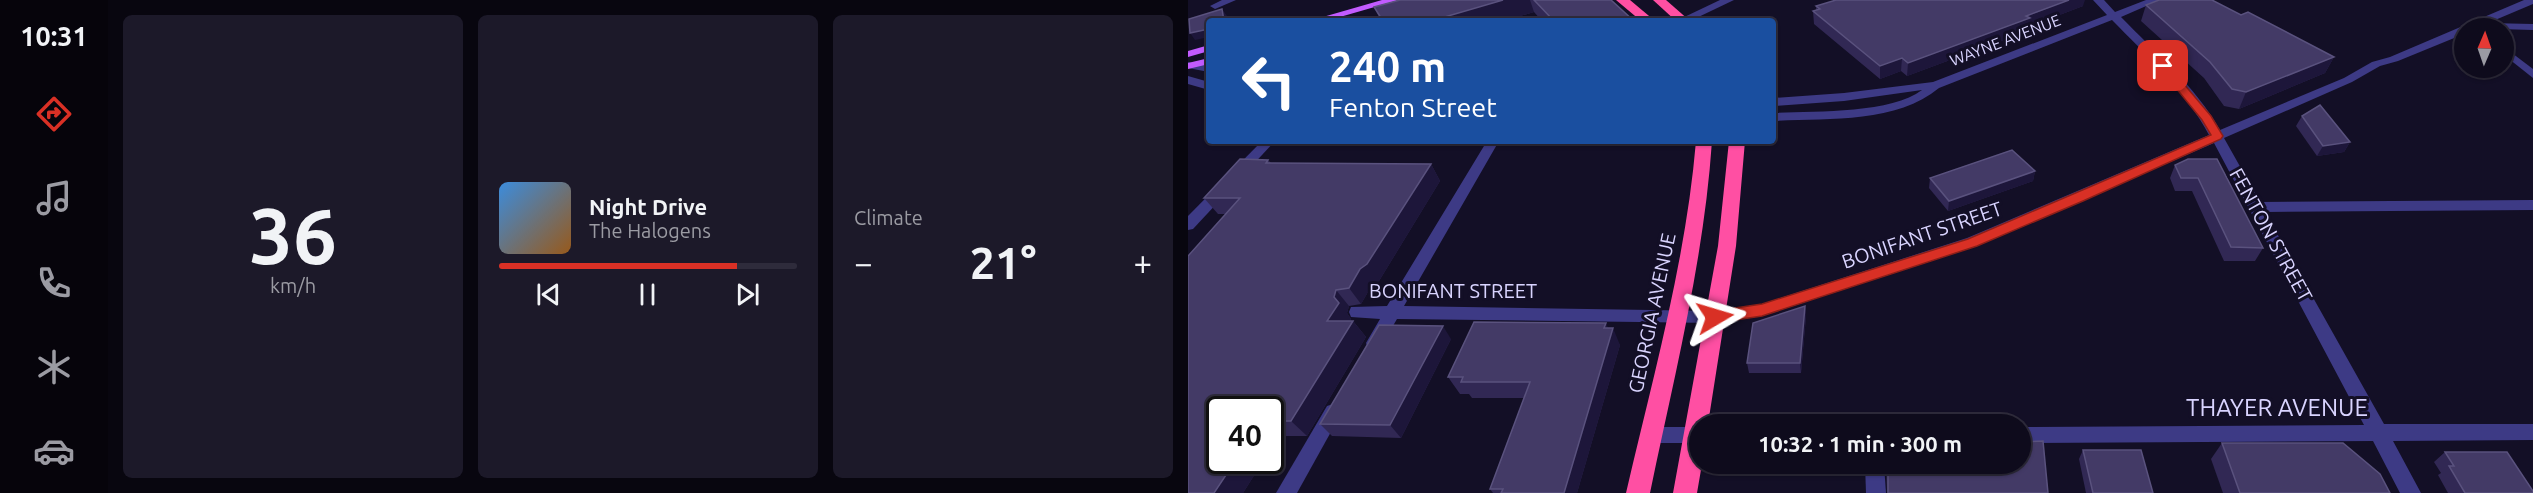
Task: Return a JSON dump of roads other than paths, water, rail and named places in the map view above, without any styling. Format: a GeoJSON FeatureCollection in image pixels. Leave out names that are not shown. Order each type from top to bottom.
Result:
{"type":"FeatureCollection","features":[{"type":"Feature","properties":{"kind":"highway"},"geometry":{"type":"LineString","coordinates":[[1622,0],[1645,18]]}},
{"type":"Feature","properties":{"kind":"highway"},"geometry":{"type":"LineString","coordinates":[[1659,0],[1682,18]]}},
{"type":"Feature","properties":{"kind":"highway","name":"GEORGIA AVENUE"},"geometry":{"type":"LineString","coordinates":[[1638,493],[1677,315],[1700,195],[1704,144]]}},
{"type":"Feature","properties":{"kind":"highway"},"geometry":{"type":"LineString","coordinates":[[1700,414],[1727,246],[1737,144]]}},
{"type":"Feature","properties":{"kind":"highway"},"geometry":{"type":"LineString","coordinates":[[1685,493],[1689,474]]}},
{"type":"Feature","properties":{"kind":"main road"},"geometry":{"type":"LineString","coordinates":[[1329,18],[1397,4]]}},
{"type":"Feature","properties":{"kind":"main road"},"geometry":{"type":"LineString","coordinates":[[1362,18],[1397,4]]}},
{"type":"Feature","properties":{"kind":"main road"},"geometry":{"type":"LineString","coordinates":[[1189,62],[1206,50]]}},
{"type":"Feature","properties":{"kind":"main road"},"geometry":{"type":"LineString","coordinates":[[1189,62],[1206,61]]}},
{"type":"Feature","properties":{"kind":"street"},"geometry":{"type":"LineString","coordinates":[[1215,6],[1231,0]]}},
{"type":"Feature","properties":{"kind":"street"},"geometry":{"type":"LineString","coordinates":[[1688,18],[1729,0]]}},
{"type":"Feature","properties":{"kind":"street","name":"FENTON STREET"},"geometry":{"type":"LineString","coordinates":[[2098,0],[2184,90],[2217,136],[2411,493]]}},
{"type":"Feature","properties":{"kind":"street","name":"WAYNE AVENUE"},"geometry":{"type":"LineString","coordinates":[[1776,102],[1844,97],[1935,85],[2155,0]]}},
{"type":"Feature","properties":{"kind":"street","name":"BONIFANT STREET"},"geometry":{"type":"LineString","coordinates":[[2494,18],[2533,0]]}},
{"type":"Feature","properties":{"kind":"street"},"geometry":{"type":"LineString","coordinates":[[2514,28],[2533,27]]}},
{"type":"Feature","properties":{"kind":"street","name":"BONIFANT STREET"},"geometry":{"type":"LineString","coordinates":[[1357,312],[1715,317],[1762,310],[1972,242],[2079,198],[2348,80],[2376,64],[2454,35]]}},
{"type":"Feature","properties":{"kind":"street"},"geometry":{"type":"LineString","coordinates":[[2514,59],[2533,75]]}},
{"type":"Feature","properties":{"kind":"street"},"geometry":{"type":"LineString","coordinates":[[1189,62],[1206,68]]}},
{"type":"Feature","properties":{"kind":"street"},"geometry":{"type":"LineString","coordinates":[[1188,80],[1206,85]]}},
{"type":"Feature","properties":{"kind":"street","name":"WAYNE AVENUE"},"geometry":{"type":"LineString","coordinates":[[1776,117],[1886,108],[1917,100],[1930,92],[1935,85]]}},
{"type":"Feature","properties":{"kind":"street"},"geometry":{"type":"LineString","coordinates":[[1188,225],[1266,144]]}},
{"type":"Feature","properties":{"kind":"street"},"geometry":{"type":"LineString","coordinates":[[1365,357],[1491,144]]}},
{"type":"Feature","properties":{"kind":"street"},"geometry":{"type":"LineString","coordinates":[[2257,207],[2533,205]]}},
{"type":"Feature","properties":{"kind":"street"},"geometry":{"type":"LineString","coordinates":[[1286,493],[1342,397]]}},
{"type":"Feature","properties":{"kind":"street","name":"THAYER AVENUE"},"geometry":{"type":"LineString","coordinates":[[2031,435],[2533,432]]}},
{"type":"Feature","properties":{"kind":"street"},"geometry":{"type":"LineString","coordinates":[[1650,435],[1689,435]]}},
{"type":"Feature","properties":{"kind":"street"},"geometry":{"type":"LineString","coordinates":[[1875,474],[1876,493]]}}]}
